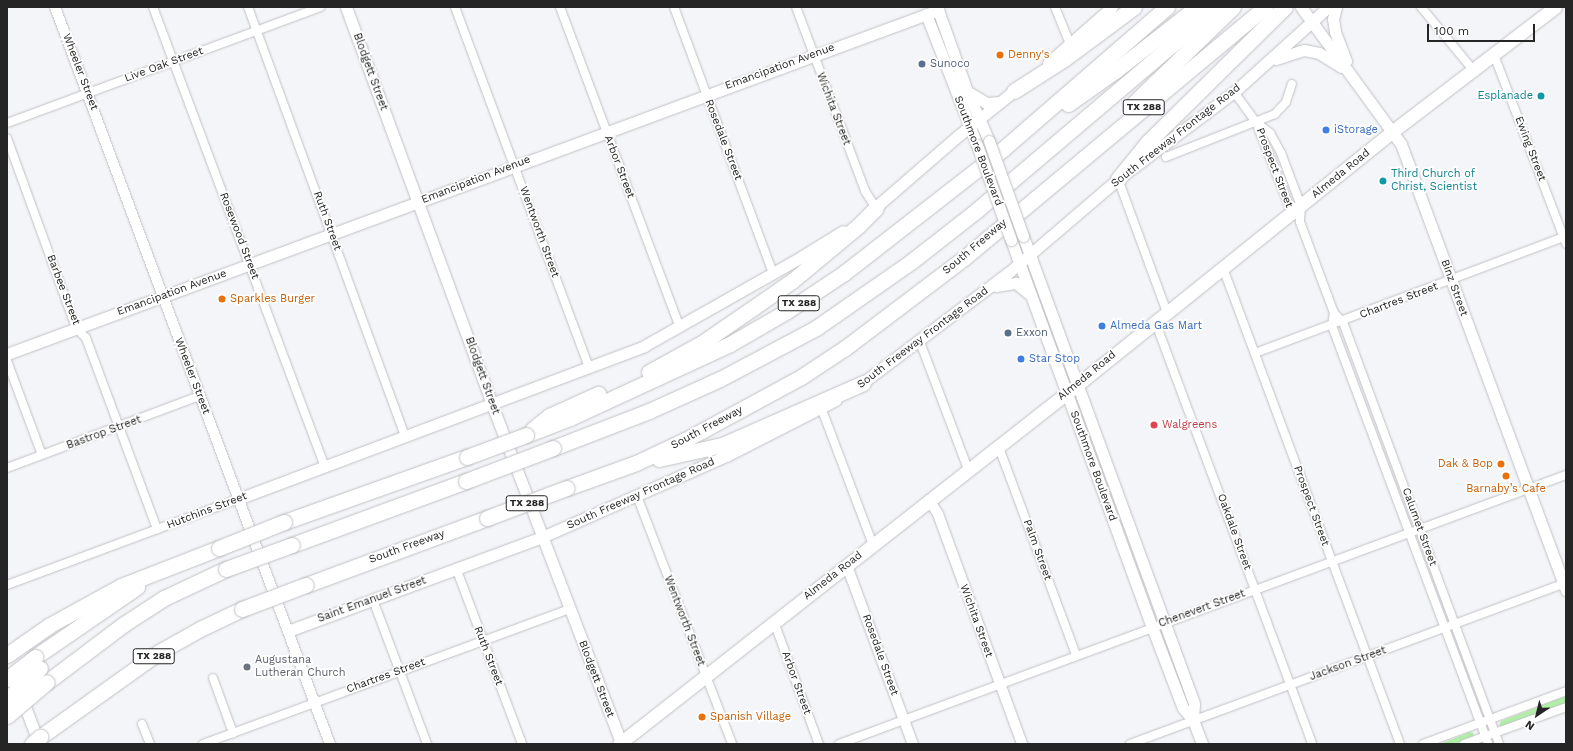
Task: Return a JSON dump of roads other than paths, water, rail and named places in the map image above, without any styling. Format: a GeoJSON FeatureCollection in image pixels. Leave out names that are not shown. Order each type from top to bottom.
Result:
{"type":"FeatureCollection","features":[{"type":"Feature","properties":{"kind":"highway"},"geometry":{"type":"LineString","coordinates":[[1014,91],[1064,59],[1134,7]]}},
{"type":"Feature","properties":{"kind":"highway","name":"TX 288"},"geometry":{"type":"LineString","coordinates":[[198,556],[284,522],[526,435],[550,421],[730,344],[787,311],[844,273],[911,223],[1003,148],[1167,7]]}},
{"type":"Feature","properties":{"kind":"highway"},"geometry":{"type":"LineString","coordinates":[[1003,148],[1115,71],[1197,7]]}},
{"type":"Feature","properties":{"kind":"highway"},"geometry":{"type":"LineString","coordinates":[[7,716],[47,682],[124,624],[164,598],[226,569],[466,481],[649,411],[720,379],[828,320],[912,261],[977,210],[1216,7]]}},
{"type":"Feature","properties":{"kind":"highway"},"geometry":{"type":"LineString","coordinates":[[1024,207],[1233,7]]}},
{"type":"Feature","properties":{"kind":"highway","name":"South Freeway"},"geometry":{"type":"LineString","coordinates":[[32,744],[159,652],[200,629],[242,609],[306,584],[636,464],[770,395],[846,348],[902,307],[1265,7]]}},
{"type":"Feature","properties":{"kind":"highway"},"geometry":{"type":"LineString","coordinates":[[1118,179],[1148,142],[1284,7]]}},
{"type":"Feature","properties":{"kind":"highway"},"geometry":{"type":"LineString","coordinates":[[550,421],[648,372],[702,342],[811,266],[876,208]]}},
{"type":"Feature","properties":{"kind":"highway"},"geometry":{"type":"LineString","coordinates":[[636,464],[722,445],[863,383]]}},
{"type":"Feature","properties":{"kind":"highway"},"geometry":{"type":"LineString","coordinates":[[7,698],[37,662],[73,629],[132,590],[198,556]]}},
{"type":"Feature","properties":{"kind":"highway"},"geometry":{"type":"LineString","coordinates":[[7,656],[28,640],[121,586],[198,556]]}},
{"type":"Feature","properties":{"kind":"highway"},"geometry":{"type":"LineString","coordinates":[[7,679],[37,662]]}},
{"type":"Feature","properties":{"kind":"highway"},"geometry":{"type":"LineString","coordinates":[[49,744],[53,728]]}},
{"type":"Feature","properties":{"kind":"main road","name":"Blodgett Street"},"geometry":{"type":"LineString","coordinates":[[346,7],[491,402],[620,744]]}},
{"type":"Feature","properties":{"kind":"main road"},"geometry":{"type":"LineString","coordinates":[[405,435],[644,346],[773,273],[876,208],[1112,7]]}},
{"type":"Feature","properties":{"kind":"main road","name":"Binz Street"},"geometry":{"type":"LineString","coordinates":[[1302,7],[1401,144],[1565,586]]}},
{"type":"Feature","properties":{"kind":"main road","name":"South Freeway Frontage Road"},"geometry":{"type":"LineString","coordinates":[[456,568],[542,537],[637,496],[822,410],[920,342],[1020,264],[1118,179],[1234,92],[1328,7]]}},
{"type":"Feature","properties":{"kind":"main road"},"geometry":{"type":"LineString","coordinates":[[1336,7],[1333,19],[1335,32],[1350,74]]}},
{"type":"Feature","properties":{"kind":"main road","name":"Emancipation Avenue"},"geometry":{"type":"LineString","coordinates":[[7,354],[813,55],[924,11],[940,8]]}},
{"type":"Feature","properties":{"kind":"main road","name":"Southmore Boulevard"},"geometry":{"type":"LineString","coordinates":[[940,8],[967,91],[989,141],[1194,704],[1193,720]]}},
{"type":"Feature","properties":{"kind":"main road","name":"Almeda Road"},"geometry":{"type":"LineString","coordinates":[[620,744],[706,678],[774,622],[847,566],[998,445],[1077,385],[1155,321],[1223,268],[1297,214],[1392,131],[1474,71],[1547,9]]}},
{"type":"Feature","properties":{"kind":"main road","name":"Southmore Boulevard"},"geometry":{"type":"LineString","coordinates":[[924,11],[970,127],[1152,627],[1183,708],[1193,720],[1202,744]]}},
{"type":"Feature","properties":{"kind":"main road"},"geometry":{"type":"LineString","coordinates":[[1260,68],[1284,55],[1304,50],[1319,53],[1350,74]]}},
{"type":"Feature","properties":{"kind":"main road"},"geometry":{"type":"LineString","coordinates":[[967,91],[986,103],[1001,102]]}},
{"type":"Feature","properties":{"kind":"main road"},"geometry":{"type":"LineString","coordinates":[[990,287],[1008,282],[1016,283],[1030,295]]}},
{"type":"Feature","properties":{"kind":"main road","name":"Hutchins Street"},"geometry":{"type":"LineString","coordinates":[[238,499],[405,435]]}},
{"type":"Feature","properties":{"kind":"main road"},"geometry":{"type":"LineString","coordinates":[[1092,464],[1104,459]]}},
{"type":"Feature","properties":{"kind":"main road","name":"Saint Emanuel Street"},"geometry":{"type":"LineString","coordinates":[[288,631],[456,568]]}},
{"type":"Feature","properties":{"kind":"main road"},"geometry":{"type":"LineString","coordinates":[[7,656],[39,744]]}},
{"type":"Feature","properties":{"kind":"street","name":"Wheeler Street"},"geometry":{"type":"LineString","coordinates":[[56,7],[330,744]]}},
{"type":"Feature","properties":{"kind":"street","name":"Rosewood Street"},"geometry":{"type":"LineString","coordinates":[[153,7],[324,465]]}},
{"type":"Feature","properties":{"kind":"street","name":"Ruth Street"},"geometry":{"type":"LineString","coordinates":[[248,7],[405,435]]}},
{"type":"Feature","properties":{"kind":"street","name":"Live Oak Street"},"geometry":{"type":"LineString","coordinates":[[7,123],[320,7]]}},
{"type":"Feature","properties":{"kind":"street","name":"Wentworth Street"},"geometry":{"type":"LineString","coordinates":[[455,7],[589,367]]}},
{"type":"Feature","properties":{"kind":"street","name":"Arbor Street"},"geometry":{"type":"LineString","coordinates":[[560,7],[679,326]]}},
{"type":"Feature","properties":{"kind":"street","name":"Rosedale Street"},"geometry":{"type":"LineString","coordinates":[[674,7],[773,273]]}},
{"type":"Feature","properties":{"kind":"street","name":"Wichita Street"},"geometry":{"type":"LineString","coordinates":[[796,7],[865,191],[876,208]]}},
{"type":"Feature","properties":{"kind":"street"},"geometry":{"type":"LineString","coordinates":[[1055,7],[1070,44]]}},
{"type":"Feature","properties":{"kind":"street"},"geometry":{"type":"LineString","coordinates":[[1421,7],[1474,71]]}},
{"type":"Feature","properties":{"kind":"street","name":"Ewing Street"},"geometry":{"type":"LineString","coordinates":[[1494,55],[1565,241]]}},
{"type":"Feature","properties":{"kind":"street"},"geometry":{"type":"LineString","coordinates":[[1166,157],[1256,122],[1281,109],[1286,102],[1292,84]]}},
{"type":"Feature","properties":{"kind":"street","name":"Prospect Street"},"geometry":{"type":"LineString","coordinates":[[1234,92],[1256,122],[1297,214]]}},
{"type":"Feature","properties":{"kind":"street","name":"Prospect Street"},"geometry":{"type":"LineString","coordinates":[[1256,122],[1270,133],[1281,152],[1297,214]]}},
{"type":"Feature","properties":{"kind":"street","name":"Barbee Street"},"geometry":{"type":"LineString","coordinates":[[7,138],[76,328],[86,338],[156,529]]}},
{"type":"Feature","properties":{"kind":"street"},"geometry":{"type":"LineString","coordinates":[[1118,179],[1167,312]]}},
{"type":"Feature","properties":{"kind":"street","name":"Calumet Street"},"geometry":{"type":"LineString","coordinates":[[1297,214],[1334,312],[1343,322],[1454,624],[1500,744]]}},
{"type":"Feature","properties":{"kind":"street","name":"Chartres Street"},"geometry":{"type":"LineString","coordinates":[[1255,353],[1565,241]]}},
{"type":"Feature","properties":{"kind":"street","name":"Prospect Street"},"geometry":{"type":"LineString","coordinates":[[1223,268],[1400,744]]}},
{"type":"Feature","properties":{"kind":"street","name":"Calumet Street"},"geometry":{"type":"LineString","coordinates":[[1334,312],[1332,326],[1486,740]]}},
{"type":"Feature","properties":{"kind":"street","name":"Oakdale Street"},"geometry":{"type":"LineString","coordinates":[[1155,321],[1312,744]]}},
{"type":"Feature","properties":{"kind":"street"},"geometry":{"type":"LineString","coordinates":[[920,342],[968,469]]}},
{"type":"Feature","properties":{"kind":"street"},"geometry":{"type":"LineString","coordinates":[[7,361],[42,455]]}},
{"type":"Feature","properties":{"kind":"street","name":"Bastrop Street"},"geometry":{"type":"LineString","coordinates":[[7,468],[118,428],[200,396]]}},
{"type":"Feature","properties":{"kind":"street"},"geometry":{"type":"LineString","coordinates":[[822,410],[873,545]]}},
{"type":"Feature","properties":{"kind":"street","name":"Palm Street"},"geometry":{"type":"LineString","coordinates":[[998,445],[1076,655]]}},
{"type":"Feature","properties":{"kind":"street","name":"Chenevert Street"},"geometry":{"type":"LineString","coordinates":[[839,744],[999,683],[1566,475]]}},
{"type":"Feature","properties":{"kind":"street","name":"Wentworth Street"},"geometry":{"type":"LineString","coordinates":[[637,496],[732,744]]}},
{"type":"Feature","properties":{"kind":"street","name":"Hutchins Street"},"geometry":{"type":"LineString","coordinates":[[7,585],[238,499]]}},
{"type":"Feature","properties":{"kind":"street","name":"Wichita Street"},"geometry":{"type":"LineString","coordinates":[[928,500],[938,514],[1022,744]]}},
{"type":"Feature","properties":{"kind":"street","name":"Rosedale Street"},"geometry":{"type":"LineString","coordinates":[[847,566],[913,744]]}},
{"type":"Feature","properties":{"kind":"street","name":"Ruth Street"},"geometry":{"type":"LineString","coordinates":[[456,568],[522,744]]}},
{"type":"Feature","properties":{"kind":"street","name":"Jackson Street"},"geometry":{"type":"LineString","coordinates":[[1130,744],[1454,624],[1565,586]]}},
{"type":"Feature","properties":{"kind":"street"},"geometry":{"type":"LineString","coordinates":[[372,600],[427,744]]}},
{"type":"Feature","properties":{"kind":"street","name":"Chartres Street"},"geometry":{"type":"LineString","coordinates":[[203,744],[399,670],[569,609]]}},
{"type":"Feature","properties":{"kind":"street","name":"Arbor Street"},"geometry":{"type":"LineString","coordinates":[[774,622],[819,744]]}},
{"type":"Feature","properties":{"kind":"street"},"geometry":{"type":"LineString","coordinates":[[213,678],[233,733]]}},
{"type":"Feature","properties":{"kind":"street"},"geometry":{"type":"LineString","coordinates":[[1423,744],[1566,691]]}},
{"type":"Feature","properties":{"kind":"street"},"geometry":{"type":"LineString","coordinates":[[1464,744],[1486,740],[1495,732],[1566,707]]}},
{"type":"Feature","properties":{"kind":"street"},"geometry":{"type":"LineString","coordinates":[[142,724],[150,744]]}},
{"type":"Feature","properties":{"kind":"place","name":"Denny's"},"geometry":{"type":"Point","coordinates":[1000,55]}},
{"type":"Feature","properties":{"kind":"place","name":"Sunoco"},"geometry":{"type":"Point","coordinates":[922,64]}},
{"type":"Feature","properties":{"kind":"place","name":"Esplanade"},"geometry":{"type":"Point","coordinates":[1541,96]}},
{"type":"Feature","properties":{"kind":"place","name":"iStorage"},"geometry":{"type":"Point","coordinates":[1326,130]}},
{"type":"Feature","properties":{"kind":"place","name":"Third Church of Christ, Scientist"},"geometry":{"type":"Point","coordinates":[1383,181]}},
{"type":"Feature","properties":{"kind":"place","name":"Sparkles Burger"},"geometry":{"type":"Point","coordinates":[222,299]}},
{"type":"Feature","properties":{"kind":"place","name":"Almeda Gas Mart"},"geometry":{"type":"Point","coordinates":[1102,326]}},
{"type":"Feature","properties":{"kind":"place","name":"Exxon"},"geometry":{"type":"Point","coordinates":[1008,333]}},
{"type":"Feature","properties":{"kind":"place","name":"Star Stop"},"geometry":{"type":"Point","coordinates":[1021,359]}},
{"type":"Feature","properties":{"kind":"place","name":"Walgreens"},"geometry":{"type":"Point","coordinates":[1154,425]}},
{"type":"Feature","properties":{"kind":"place","name":"Dak & Bop"},"geometry":{"type":"Point","coordinates":[1501,464]}},
{"type":"Feature","properties":{"kind":"place","name":"Barnaby’s Cafe"},"geometry":{"type":"Point","coordinates":[1506,476]}},
{"type":"Feature","properties":{"kind":"place","name":"Augustana Lutheran Church"},"geometry":{"type":"Point","coordinates":[247,667]}},
{"type":"Feature","properties":{"kind":"place","name":"Spanish Village"},"geometry":{"type":"Point","coordinates":[702,717]}}]}
